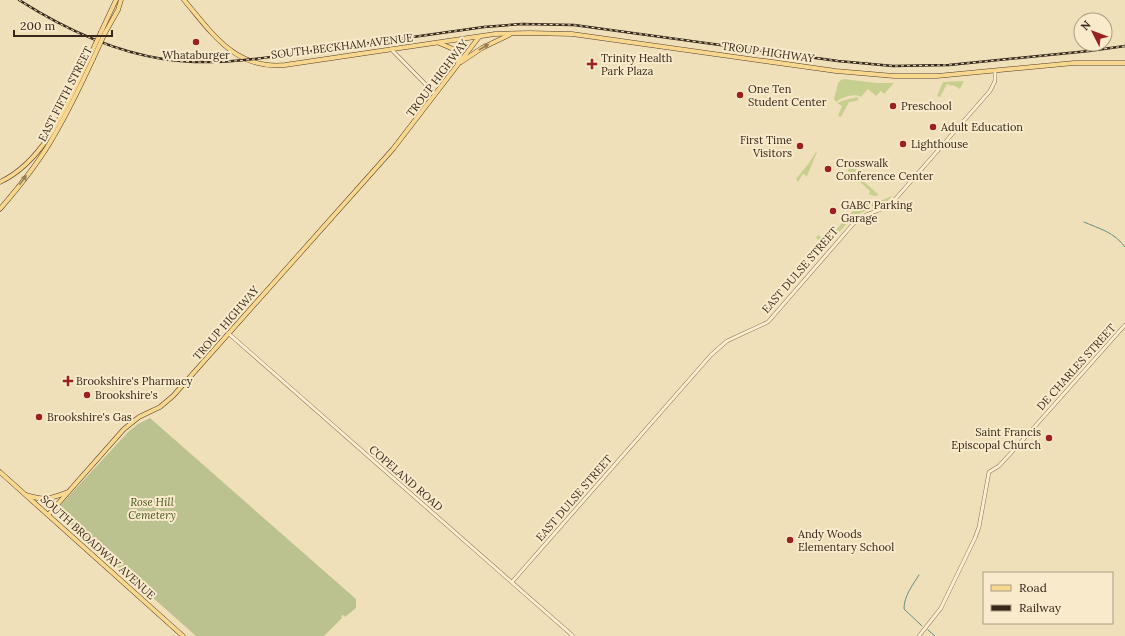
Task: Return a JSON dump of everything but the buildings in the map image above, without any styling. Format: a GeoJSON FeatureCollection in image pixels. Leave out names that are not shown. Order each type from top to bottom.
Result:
{"type":"FeatureCollection","features":[{"type":"Feature","properties":{"kind":"main road"},"geometry":{"type":"LineString","coordinates":[[91,59],[116,0]]}},
{"type":"Feature","properties":{"kind":"main road"},"geometry":{"type":"LineString","coordinates":[[103,33],[118,10],[121,0]]}},
{"type":"Feature","properties":{"kind":"main road","name":"SOUTH BECKHAM AVENUE"},"geometry":{"type":"LineString","coordinates":[[184,0],[226,47],[244,59],[258,64],[285,65],[479,37]]}},
{"type":"Feature","properties":{"kind":"main road"},"geometry":{"type":"LineString","coordinates":[[457,64],[482,48],[512,34]]}},
{"type":"Feature","properties":{"kind":"main road","name":"TROUP HIGHWAY"},"geometry":{"type":"LineString","coordinates":[[48,515],[124,429],[139,417],[156,410],[166,402],[228,334],[393,149],[479,37],[512,34],[572,34],[836,71],[894,76],[937,76],[1074,63],[1125,63]]}},
{"type":"Feature","properties":{"kind":"main road"},"geometry":{"type":"LineString","coordinates":[[439,43],[458,51],[460,56],[457,64]]}},
{"type":"Feature","properties":{"kind":"main road","name":"EAST FIFTH STREET"},"geometry":{"type":"LineString","coordinates":[[0,182],[19,170],[38,152],[91,59]]}},
{"type":"Feature","properties":{"kind":"main road","name":"EAST FIFTH STREET"},"geometry":{"type":"LineString","coordinates":[[0,209],[39,160],[52,139],[71,105],[91,59]]}},
{"type":"Feature","properties":{"kind":"main road","name":"SOUTH BROADWAY AVENUE"},"geometry":{"type":"LineString","coordinates":[[0,472],[183,636]]}},
{"type":"Feature","properties":{"kind":"main road"},"geometry":{"type":"LineString","coordinates":[[25,494],[43,499],[52,498],[68,492]]}},
{"type":"Feature","properties":{"kind":"street"},"geometry":{"type":"LineString","coordinates":[[391,49],[435,94]]}},
{"type":"Feature","properties":{"kind":"street","name":"EAST DULSE STREET"},"geometry":{"type":"LineString","coordinates":[[512,582],[711,355],[727,341],[768,322],[854,222],[864,215],[883,209],[891,204],[990,91],[995,81],[995,71]]}},
{"type":"Feature","properties":{"kind":"street","name":"DE CHARLES STREET"},"geometry":{"type":"LineString","coordinates":[[919,636],[940,608],[975,538],[979,527],[989,472],[999,466],[1125,325]]}},
{"type":"Feature","properties":{"kind":"street","name":"COPELAND ROAD"},"geometry":{"type":"LineString","coordinates":[[228,334],[573,636]]}},
{"type":"Feature","properties":{"kind":"green space"},"geometry":{"type":"Polygon","coordinates":[[[844,79],[876,83],[894,83],[884,94],[881,91],[876,96],[868,89],[861,97],[855,95],[848,96],[836,102],[834,99],[838,83],[844,79]]]}},
{"type":"Feature","properties":{"kind":"green space"},"geometry":{"type":"Polygon","coordinates":[[[964,81],[960,89],[953,85],[947,84],[940,97],[937,96],[943,82],[964,81]]]}},
{"type":"Feature","properties":{"kind":"green space"},"geometry":{"type":"Polygon","coordinates":[[[857,97],[859,99],[849,102],[841,117],[838,116],[842,106],[837,103],[857,97]]]}},
{"type":"Feature","properties":{"kind":"green space"},"geometry":{"type":"Polygon","coordinates":[[[816,152],[807,176],[803,174],[798,182],[796,179],[816,152]]]}},
{"type":"Feature","properties":{"kind":"green space"},"geometry":{"type":"Polygon","coordinates":[[[853,162],[857,165],[855,174],[879,195],[874,196],[869,194],[870,191],[848,171],[850,164],[853,162]]]}},
{"type":"Feature","properties":{"kind":"green space"},"geometry":{"type":"Polygon","coordinates":[[[892,196],[880,206],[861,213],[852,219],[827,246],[824,246],[816,238],[818,235],[826,241],[859,204],[878,202],[892,196]]]}},
{"type":"Feature","properties":{"kind":"green space","name":"Rose Hill Cemetery"},"geometry":{"type":"Polygon","coordinates":[[[150,418],[356,599],[356,608],[345,617],[344,615],[341,616],[342,618],[324,636],[196,636],[55,511],[128,432],[138,424],[150,418]]]}},
{"type":"Feature","properties":{"kind":"waterway"},"geometry":{"type":"LineString","coordinates":[[1084,222],[1111,234],[1125,247]]}},
{"type":"Feature","properties":{"kind":"waterway"},"geometry":{"type":"LineString","coordinates":[[919,575],[907,595],[904,609],[922,626]]}},
{"type":"Feature","properties":{"kind":"waterway"},"geometry":{"type":"LineString","coordinates":[[928,630],[935,636]]}},
{"type":"Feature","properties":{"kind":"railway"},"geometry":{"type":"LineString","coordinates":[[19,0],[70,29],[106,44],[163,59],[201,62],[257,59],[484,27],[522,24],[574,25],[838,61],[893,66],[949,65],[1125,46]]}},
{"type":"Feature","properties":{"kind":"place","name":"Whataburger"},"geometry":{"type":"Point","coordinates":[196,42]}},
{"type":"Feature","properties":{"kind":"place","name":"Trinity Health Park Plaza"},"geometry":{"type":"Point","coordinates":[592,64]}},
{"type":"Feature","properties":{"kind":"place","name":"One Ten Student Center"},"geometry":{"type":"Point","coordinates":[740,95]}},
{"type":"Feature","properties":{"kind":"place","name":"Preschool"},"geometry":{"type":"Point","coordinates":[893,106]}},
{"type":"Feature","properties":{"kind":"place","name":"Adult Education"},"geometry":{"type":"Point","coordinates":[933,127]}},
{"type":"Feature","properties":{"kind":"place","name":"Lighthouse"},"geometry":{"type":"Point","coordinates":[903,144]}},
{"type":"Feature","properties":{"kind":"place","name":"First Time Visitors"},"geometry":{"type":"Point","coordinates":[800,146]}},
{"type":"Feature","properties":{"kind":"place","name":"Crosswalk Conference Center"},"geometry":{"type":"Point","coordinates":[828,169]}},
{"type":"Feature","properties":{"kind":"place","name":"GABC Parking Garage"},"geometry":{"type":"Point","coordinates":[833,211]}},
{"type":"Feature","properties":{"kind":"place","name":"Brookshire's Pharmacy"},"geometry":{"type":"Point","coordinates":[68,381]}},
{"type":"Feature","properties":{"kind":"place","name":"Brookshire's"},"geometry":{"type":"Point","coordinates":[87,395]}},
{"type":"Feature","properties":{"kind":"place","name":"Brookshire's Gas"},"geometry":{"type":"Point","coordinates":[39,417]}},
{"type":"Feature","properties":{"kind":"place","name":"Saint Francis Episcopal Church"},"geometry":{"type":"Point","coordinates":[1049,438]}},
{"type":"Feature","properties":{"kind":"place","name":"Andy Woods Elementary School"},"geometry":{"type":"Point","coordinates":[790,540]}}]}
